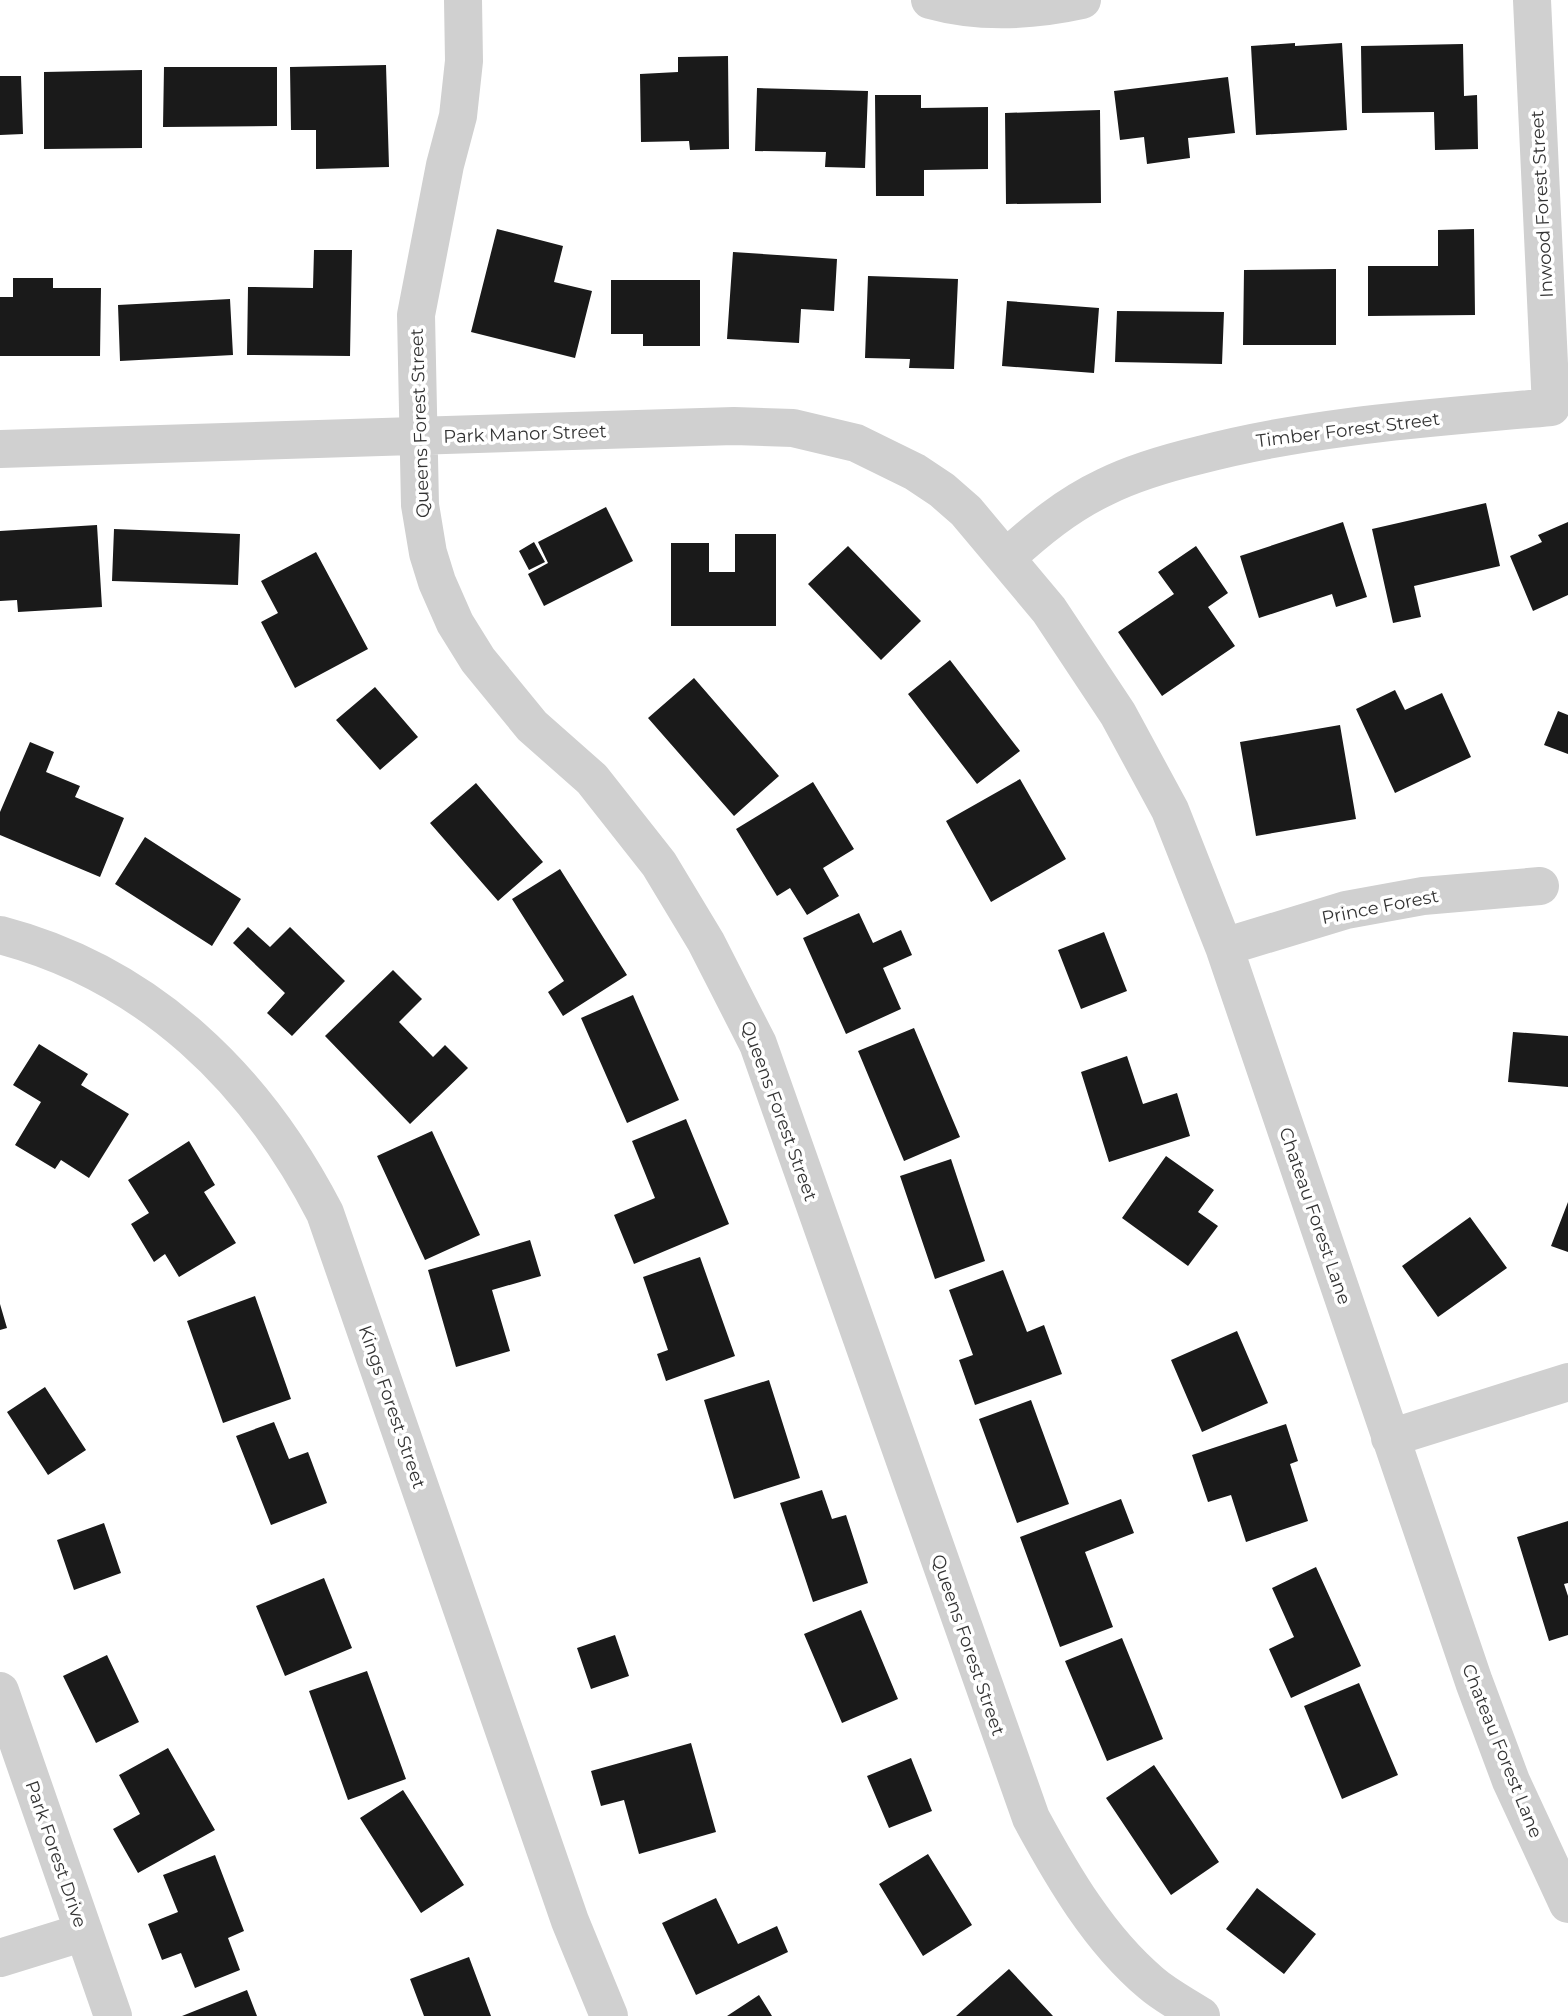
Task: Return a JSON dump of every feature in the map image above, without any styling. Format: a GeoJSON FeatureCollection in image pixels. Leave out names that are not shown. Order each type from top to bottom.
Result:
{"type":"FeatureCollection","features":[{"type":"Feature","properties":{"kind":"street","name":"Queens Forest Street"},"geometry":{"type":"LineString","coordinates":[[463,0],[464,61],[458,116],[445,165],[416,315],[420,505],[428,552],[437,582],[478,660],[532,726],[592,779],[659,864],[706,942],[758,1044],[1031,1818],[1055,1864],[1107,1940],[1152,1984],[1200,2016]]}},
{"type":"Feature","properties":{"kind":"street"},"geometry":{"type":"LineString","coordinates":[[930,0],[956,7],[1037,10],[1082,0]]}},
{"type":"Feature","properties":{"kind":"street","name":"Inwood Forest Street"},"geometry":{"type":"LineString","coordinates":[[1532,0],[1551,407]]}},
{"type":"Feature","properties":{"kind":"street","name":"Timber Forest Street"},"geometry":{"type":"LineString","coordinates":[[1006,558],[1041,526],[1072,505],[1105,486],[1152,468],[1251,441],[1352,425],[1551,407]]}},
{"type":"Feature","properties":{"kind":"street","name":"Park Manor Street"},"geometry":{"type":"LineString","coordinates":[[0,449],[419,438],[734,426],[793,428],[856,443],[915,472],[966,512],[1006,558]]}},
{"type":"Feature","properties":{"kind":"street","name":"Chateau Forest Lane"},"geometry":{"type":"LineString","coordinates":[[1006,558],[1049,610],[1118,714],[1170,810],[1224,947],[1390,1438],[1511,1781],[1568,1904]]}},
{"type":"Feature","properties":{"kind":"street","name":"Prince Forest"},"geometry":{"type":"LineString","coordinates":[[1224,947],[1346,910],[1423,896],[1540,886]]}},
{"type":"Feature","properties":{"kind":"street","name":"Kings Forest Street"},"geometry":{"type":"LineString","coordinates":[[0,935],[67,958],[114,982],[159,1010],[200,1043],[238,1080],[301,1166],[325,1213],[570,1921],[609,2016]]}},
{"type":"Feature","properties":{"kind":"street"},"geometry":{"type":"LineString","coordinates":[[1390,1438],[1568,1382]]}},
{"type":"Feature","properties":{"kind":"street","name":"Park Forest Drive"},"geometry":{"type":"LineString","coordinates":[[0,1691],[113,2016]]}},
{"type":"Feature","properties":{"kind":"street"},"geometry":{"type":"LineString","coordinates":[[0,1958],[84,1932]]}},
{"type":"Feature","properties":{"kind":"building"},"geometry":{"type":"Polygon","coordinates":[[[1295,43],[1295,46],[1342,43],[1347,130],[1256,135],[1251,46],[1295,43]]]}},
{"type":"Feature","properties":{"kind":"building"},"geometry":{"type":"Polygon","coordinates":[[[1463,44],[1464,96],[1477,95],[1478,149],[1435,150],[1434,112],[1362,113],[1361,46],[1463,44]]]}},
{"type":"Feature","properties":{"kind":"building"},"geometry":{"type":"Polygon","coordinates":[[[728,56],[729,149],[690,150],[689,141],[641,142],[640,74],[678,72],[678,57],[728,56]]]}},
{"type":"Feature","properties":{"kind":"building"},"geometry":{"type":"Polygon","coordinates":[[[386,65],[389,167],[316,169],[316,130],[291,130],[290,67],[386,65]]]}},
{"type":"Feature","properties":{"kind":"building"},"geometry":{"type":"Polygon","coordinates":[[[164,67],[277,67],[277,126],[163,127],[164,67]]]}},
{"type":"Feature","properties":{"kind":"building"},"geometry":{"type":"Polygon","coordinates":[[[142,70],[142,148],[44,149],[44,72],[142,70]]]}},
{"type":"Feature","properties":{"kind":"building"},"geometry":{"type":"Polygon","coordinates":[[[0,76],[21,76],[23,134],[0,135],[0,76]]]}},
{"type":"Feature","properties":{"kind":"building"},"geometry":{"type":"Polygon","coordinates":[[[1228,77],[1235,133],[1188,138],[1190,158],[1147,164],[1144,137],[1120,140],[1114,91],[1228,77]]]}},
{"type":"Feature","properties":{"kind":"building"},"geometry":{"type":"Polygon","coordinates":[[[757,88],[868,91],[865,168],[825,167],[826,152],[755,151],[757,88]]]}},
{"type":"Feature","properties":{"kind":"building"},"geometry":{"type":"Polygon","coordinates":[[[875,95],[921,95],[921,108],[988,107],[988,169],[924,170],[924,196],[876,196],[875,95]]]}},
{"type":"Feature","properties":{"kind":"building"},"geometry":{"type":"Polygon","coordinates":[[[1100,110],[1101,203],[1006,204],[1005,113],[1100,110]]]}},
{"type":"Feature","properties":{"kind":"building"},"geometry":{"type":"Polygon","coordinates":[[[497,229],[563,246],[554,282],[592,291],[575,358],[471,332],[497,229]]]}},
{"type":"Feature","properties":{"kind":"building"},"geometry":{"type":"Polygon","coordinates":[[[1474,229],[1475,315],[1368,316],[1368,266],[1438,266],[1438,230],[1474,229]]]}},
{"type":"Feature","properties":{"kind":"building"},"geometry":{"type":"Polygon","coordinates":[[[314,250],[352,250],[350,356],[247,355],[248,287],[313,288],[314,250]]]}},
{"type":"Feature","properties":{"kind":"building"},"geometry":{"type":"Polygon","coordinates":[[[733,252],[837,259],[834,311],[801,309],[799,343],[727,339],[733,252]]]}},
{"type":"Feature","properties":{"kind":"building"},"geometry":{"type":"Polygon","coordinates":[[[1336,269],[1336,345],[1243,345],[1244,270],[1336,269]]]}},
{"type":"Feature","properties":{"kind":"building"},"geometry":{"type":"Polygon","coordinates":[[[868,276],[958,279],[954,369],[909,368],[910,359],[865,358],[868,276]]]}},
{"type":"Feature","properties":{"kind":"building"},"geometry":{"type":"Polygon","coordinates":[[[13,278],[53,278],[53,288],[101,288],[100,356],[0,356],[0,297],[13,297],[13,278]]]}},
{"type":"Feature","properties":{"kind":"building"},"geometry":{"type":"Polygon","coordinates":[[[611,280],[700,280],[700,346],[643,346],[643,334],[611,334],[611,280]]]}},
{"type":"Feature","properties":{"kind":"building"},"geometry":{"type":"Polygon","coordinates":[[[230,299],[233,355],[120,361],[118,305],[230,299]]]}},
{"type":"Feature","properties":{"kind":"building"},"geometry":{"type":"Polygon","coordinates":[[[1007,301],[1099,308],[1094,373],[1002,366],[1007,301]]]}},
{"type":"Feature","properties":{"kind":"building"},"geometry":{"type":"Polygon","coordinates":[[[1117,311],[1224,312],[1222,364],[1115,362],[1117,311]]]}},
{"type":"Feature","properties":{"kind":"building"},"geometry":{"type":"Polygon","coordinates":[[[1486,503],[1500,566],[1414,586],[1421,617],[1393,623],[1372,529],[1486,503]]]}},
{"type":"Feature","properties":{"kind":"building"},"geometry":{"type":"Polygon","coordinates":[[[606,507],[633,561],[544,606],[528,574],[548,563],[538,542],[606,507]]]}},
{"type":"Feature","properties":{"kind":"building"},"geometry":{"type":"Polygon","coordinates":[[[1343,522],[1367,597],[1336,607],[1332,594],[1259,618],[1240,556],[1343,522]]]}},
{"type":"Feature","properties":{"kind":"building"},"geometry":{"type":"Polygon","coordinates":[[[1568,522],[1568,595],[1533,611],[1510,556],[1542,542],[1538,535],[1568,522]]]}},
{"type":"Feature","properties":{"kind":"building"},"geometry":{"type":"Polygon","coordinates":[[[97,525],[102,607],[18,612],[17,600],[0,601],[0,531],[97,525]]]}},
{"type":"Feature","properties":{"kind":"building"},"geometry":{"type":"Polygon","coordinates":[[[114,529],[240,534],[238,585],[112,581],[114,529]]]}},
{"type":"Feature","properties":{"kind":"building"},"geometry":{"type":"Polygon","coordinates":[[[735,534],[776,534],[776,626],[671,626],[671,543],[709,543],[709,572],[735,572],[735,534]]]}},
{"type":"Feature","properties":{"kind":"building"},"geometry":{"type":"Polygon","coordinates":[[[534,542],[545,562],[529,570],[519,551],[534,542]]]}},
{"type":"Feature","properties":{"kind":"building"},"geometry":{"type":"Polygon","coordinates":[[[848,546],[921,621],[881,660],[808,584],[848,546]]]}},
{"type":"Feature","properties":{"kind":"building"},"geometry":{"type":"Polygon","coordinates":[[[1196,546],[1228,593],[1208,607],[1235,646],[1162,696],[1118,632],[1174,594],[1158,572],[1196,546]]]}},
{"type":"Feature","properties":{"kind":"building"},"geometry":{"type":"Polygon","coordinates":[[[316,552],[368,649],[295,688],[261,622],[278,613],[261,581],[316,552]]]}},
{"type":"Feature","properties":{"kind":"building"},"geometry":{"type":"Polygon","coordinates":[[[950,660],[1020,751],[977,784],[908,694],[950,660]]]}},
{"type":"Feature","properties":{"kind":"building"},"geometry":{"type":"Polygon","coordinates":[[[694,678],[779,776],[734,816],[648,718],[694,678]]]}},
{"type":"Feature","properties":{"kind":"building"},"geometry":{"type":"Polygon","coordinates":[[[375,687],[418,737],[380,770],[336,720],[375,687]]]}},
{"type":"Feature","properties":{"kind":"building"},"geometry":{"type":"Polygon","coordinates":[[[1395,690],[1405,710],[1442,693],[1471,757],[1395,793],[1356,709],[1395,690]]]}},
{"type":"Feature","properties":{"kind":"building"},"geometry":{"type":"Polygon","coordinates":[[[1558,711],[1568,715],[1568,754],[1544,745],[1558,711]]]}},
{"type":"Feature","properties":{"kind":"building"},"geometry":{"type":"Polygon","coordinates":[[[1340,725],[1356,819],[1256,836],[1240,742],[1340,725]]]}},
{"type":"Feature","properties":{"kind":"building"},"geometry":{"type":"Polygon","coordinates":[[[30,742],[54,752],[46,772],[80,786],[75,797],[124,818],[100,877],[0,835],[0,812],[30,742]]]}},
{"type":"Feature","properties":{"kind":"building"},"geometry":{"type":"Polygon","coordinates":[[[1020,779],[1066,859],[991,902],[946,821],[1020,779]]]}},
{"type":"Feature","properties":{"kind":"building"},"geometry":{"type":"Polygon","coordinates":[[[813,782],[854,849],[823,868],[839,896],[807,915],[790,888],[777,896],[736,829],[813,782]]]}},
{"type":"Feature","properties":{"kind":"building"},"geometry":{"type":"Polygon","coordinates":[[[476,783],[543,862],[498,901],[430,823],[476,783]]]}},
{"type":"Feature","properties":{"kind":"building"},"geometry":{"type":"Polygon","coordinates":[[[145,837],[241,899],[212,946],[115,884],[145,837]]]}},
{"type":"Feature","properties":{"kind":"building"},"geometry":{"type":"Polygon","coordinates":[[[560,869],[627,975],[563,1016],[548,992],[564,981],[512,899],[560,869]]]}},
{"type":"Feature","properties":{"kind":"building"},"geometry":{"type":"Polygon","coordinates":[[[859,913],[873,943],[901,930],[912,955],[883,968],[901,1009],[846,1034],[803,938],[859,913]]]}},
{"type":"Feature","properties":{"kind":"building"},"geometry":{"type":"Polygon","coordinates":[[[248,927],[270,947],[290,927],[345,981],[292,1036],[267,1013],[285,993],[233,943],[248,927]]]}},
{"type":"Feature","properties":{"kind":"building"},"geometry":{"type":"Polygon","coordinates":[[[1104,932],[1127,991],[1081,1009],[1058,950],[1104,932]]]}},
{"type":"Feature","properties":{"kind":"building"},"geometry":{"type":"Polygon","coordinates":[[[393,970],[422,999],[399,1022],[433,1057],[445,1045],[468,1068],[410,1124],[325,1036],[393,970]]]}},
{"type":"Feature","properties":{"kind":"building"},"geometry":{"type":"Polygon","coordinates":[[[633,995],[679,1100],[627,1123],[581,1018],[633,995]]]}},
{"type":"Feature","properties":{"kind":"building"},"geometry":{"type":"Polygon","coordinates":[[[914,1028],[960,1137],[904,1161],[858,1051],[914,1028]]]}},
{"type":"Feature","properties":{"kind":"building"},"geometry":{"type":"Polygon","coordinates":[[[1513,1032],[1568,1036],[1568,1087],[1508,1082],[1513,1032]]]}},
{"type":"Feature","properties":{"kind":"building"},"geometry":{"type":"Polygon","coordinates":[[[39,1044],[88,1074],[81,1085],[129,1114],[89,1178],[61,1160],[55,1169],[15,1145],[41,1102],[13,1085],[39,1044]]]}},
{"type":"Feature","properties":{"kind":"building"},"geometry":{"type":"Polygon","coordinates":[[[1127,1056],[1143,1104],[1177,1093],[1190,1136],[1109,1162],[1081,1072],[1127,1056]]]}},
{"type":"Feature","properties":{"kind":"building"},"geometry":{"type":"Polygon","coordinates":[[[686,1119],[729,1224],[634,1264],[614,1215],[655,1198],[632,1141],[686,1119]]]}},
{"type":"Feature","properties":{"kind":"building"},"geometry":{"type":"Polygon","coordinates":[[[432,1131],[480,1235],[425,1260],[377,1156],[432,1131]]]}},
{"type":"Feature","properties":{"kind":"building"},"geometry":{"type":"Polygon","coordinates":[[[189,1141],[215,1185],[204,1192],[236,1243],[179,1277],[165,1254],[154,1262],[131,1224],[149,1213],[128,1180],[189,1141]]]}},
{"type":"Feature","properties":{"kind":"building"},"geometry":{"type":"Polygon","coordinates":[[[1166,1156],[1214,1190],[1198,1212],[1218,1226],[1188,1266],[1122,1218],[1166,1156]]]}},
{"type":"Feature","properties":{"kind":"building"},"geometry":{"type":"Polygon","coordinates":[[[951,1159],[985,1261],[935,1279],[900,1176],[951,1159]]]}},
{"type":"Feature","properties":{"kind":"building"},"geometry":{"type":"Polygon","coordinates":[[[1568,1202],[1568,1252],[1551,1246],[1568,1202]]]}},
{"type":"Feature","properties":{"kind":"building"},"geometry":{"type":"Polygon","coordinates":[[[1470,1217],[1507,1268],[1438,1317],[1402,1266],[1470,1217]]]}},
{"type":"Feature","properties":{"kind":"building"},"geometry":{"type":"Polygon","coordinates":[[[530,1240],[541,1276],[492,1290],[510,1351],[456,1367],[428,1270],[530,1240]]]}},
{"type":"Feature","properties":{"kind":"building"},"geometry":{"type":"Polygon","coordinates":[[[700,1257],[735,1356],[666,1381],[657,1354],[668,1350],[643,1277],[700,1257]]]}},
{"type":"Feature","properties":{"kind":"building"},"geometry":{"type":"Polygon","coordinates":[[[1003,1270],[1027,1332],[1044,1325],[1062,1374],[975,1405],[959,1360],[973,1355],[949,1290],[1003,1270]]]}},
{"type":"Feature","properties":{"kind":"building"},"geometry":{"type":"Polygon","coordinates":[[[255,1296],[291,1399],[223,1423],[187,1321],[255,1296]]]}},
{"type":"Feature","properties":{"kind":"building"},"geometry":{"type":"Polygon","coordinates":[[[0,1304],[7,1328],[0,1330],[0,1304]]]}},
{"type":"Feature","properties":{"kind":"building"},"geometry":{"type":"Polygon","coordinates":[[[1237,1331],[1268,1403],[1202,1432],[1171,1360],[1237,1331]]]}},
{"type":"Feature","properties":{"kind":"building"},"geometry":{"type":"Polygon","coordinates":[[[769,1380],[800,1478],[734,1499],[704,1400],[769,1380]]]}},
{"type":"Feature","properties":{"kind":"building"},"geometry":{"type":"Polygon","coordinates":[[[45,1387],[86,1450],[48,1475],[7,1412],[45,1387]]]}},
{"type":"Feature","properties":{"kind":"building"},"geometry":{"type":"Polygon","coordinates":[[[1031,1400],[1069,1504],[1017,1523],[979,1419],[1031,1400]]]}},
{"type":"Feature","properties":{"kind":"building"},"geometry":{"type":"Polygon","coordinates":[[[274,1422],[289,1459],[308,1452],[327,1503],[271,1525],[236,1436],[274,1422]]]}},
{"type":"Feature","properties":{"kind":"building"},"geometry":{"type":"Polygon","coordinates":[[[1286,1424],[1298,1461],[1290,1464],[1308,1521],[1246,1542],[1231,1495],[1208,1502],[1192,1455],[1286,1424]]]}},
{"type":"Feature","properties":{"kind":"building"},"geometry":{"type":"Polygon","coordinates":[[[822,1490],[832,1519],[846,1515],[868,1583],[813,1602],[780,1503],[822,1490]]]}},
{"type":"Feature","properties":{"kind":"building"},"geometry":{"type":"Polygon","coordinates":[[[1121,1499],[1134,1533],[1085,1552],[1113,1627],[1060,1647],[1020,1537],[1121,1499]]]}},
{"type":"Feature","properties":{"kind":"building"},"geometry":{"type":"Polygon","coordinates":[[[1568,1521],[1568,1583],[1564,1584],[1568,1596],[1568,1635],[1549,1641],[1517,1537],[1568,1521]]]}},
{"type":"Feature","properties":{"kind":"building"},"geometry":{"type":"Polygon","coordinates":[[[104,1523],[121,1573],[74,1590],[57,1540],[104,1523]]]}},
{"type":"Feature","properties":{"kind":"building"},"geometry":{"type":"Polygon","coordinates":[[[1316,1567],[1361,1666],[1291,1698],[1269,1649],[1294,1637],[1272,1588],[1316,1567]]]}},
{"type":"Feature","properties":{"kind":"building"},"geometry":{"type":"Polygon","coordinates":[[[324,1578],[352,1648],[285,1676],[256,1606],[324,1578]]]}},
{"type":"Feature","properties":{"kind":"building"},"geometry":{"type":"Polygon","coordinates":[[[861,1610],[898,1699],[842,1723],[804,1634],[861,1610]]]}},
{"type":"Feature","properties":{"kind":"building"},"geometry":{"type":"Polygon","coordinates":[[[615,1635],[629,1676],[591,1689],[577,1648],[615,1635]]]}},
{"type":"Feature","properties":{"kind":"building"},"geometry":{"type":"Polygon","coordinates":[[[1122,1638],[1163,1739],[1107,1761],[1065,1661],[1122,1638]]]}},
{"type":"Feature","properties":{"kind":"building"},"geometry":{"type":"Polygon","coordinates":[[[107,1655],[139,1722],[96,1743],[63,1676],[107,1655]]]}},
{"type":"Feature","properties":{"kind":"building"},"geometry":{"type":"Polygon","coordinates":[[[367,1671],[406,1779],[348,1800],[309,1691],[367,1671]]]}},
{"type":"Feature","properties":{"kind":"building"},"geometry":{"type":"Polygon","coordinates":[[[1359,1683],[1398,1775],[1342,1799],[1304,1706],[1359,1683]]]}},
{"type":"Feature","properties":{"kind":"building"},"geometry":{"type":"Polygon","coordinates":[[[691,1743],[716,1832],[639,1854],[624,1800],[601,1806],[591,1771],[691,1743]]]}},
{"type":"Feature","properties":{"kind":"building"},"geometry":{"type":"Polygon","coordinates":[[[168,1748],[215,1830],[138,1873],[113,1829],[140,1814],[119,1775],[168,1748]]]}},
{"type":"Feature","properties":{"kind":"building"},"geometry":{"type":"Polygon","coordinates":[[[911,1758],[932,1811],[889,1828],[867,1776],[911,1758]]]}},
{"type":"Feature","properties":{"kind":"building"},"geometry":{"type":"Polygon","coordinates":[[[1154,1765],[1219,1862],[1171,1895],[1106,1798],[1154,1765]]]}},
{"type":"Feature","properties":{"kind":"building"},"geometry":{"type":"Polygon","coordinates":[[[403,1790],[464,1885],[421,1913],[360,1818],[403,1790]]]}},
{"type":"Feature","properties":{"kind":"building"},"geometry":{"type":"Polygon","coordinates":[[[928,1854],[972,1925],[923,1956],[879,1884],[928,1854]]]}},
{"type":"Feature","properties":{"kind":"building"},"geometry":{"type":"Polygon","coordinates":[[[215,1855],[244,1931],[228,1938],[240,1970],[195,1988],[181,1953],[162,1960],[148,1924],[178,1912],[163,1875],[215,1855]]]}},
{"type":"Feature","properties":{"kind":"building"},"geometry":{"type":"Polygon","coordinates":[[[1257,1888],[1316,1934],[1284,1974],[1226,1929],[1257,1888]]]}},
{"type":"Feature","properties":{"kind":"building"},"geometry":{"type":"Polygon","coordinates":[[[716,1898],[738,1944],[777,1926],[788,1952],[696,1995],[662,1923],[716,1898]]]}},
{"type":"Feature","properties":{"kind":"building"},"geometry":{"type":"Polygon","coordinates":[[[469,1957],[491,2016],[424,2016],[410,1979],[469,1957]]]}},
{"type":"Feature","properties":{"kind":"building"},"geometry":{"type":"Polygon","coordinates":[[[1009,1969],[1053,2016],[956,2016],[1009,1969]]]}},
{"type":"Feature","properties":{"kind":"building"},"geometry":{"type":"Polygon","coordinates":[[[247,1990],[257,2016],[182,2016],[247,1990]]]}},
{"type":"Feature","properties":{"kind":"building"},"geometry":{"type":"Polygon","coordinates":[[[759,1995],[772,2016],[727,2016],[759,1995]]]}}]}
